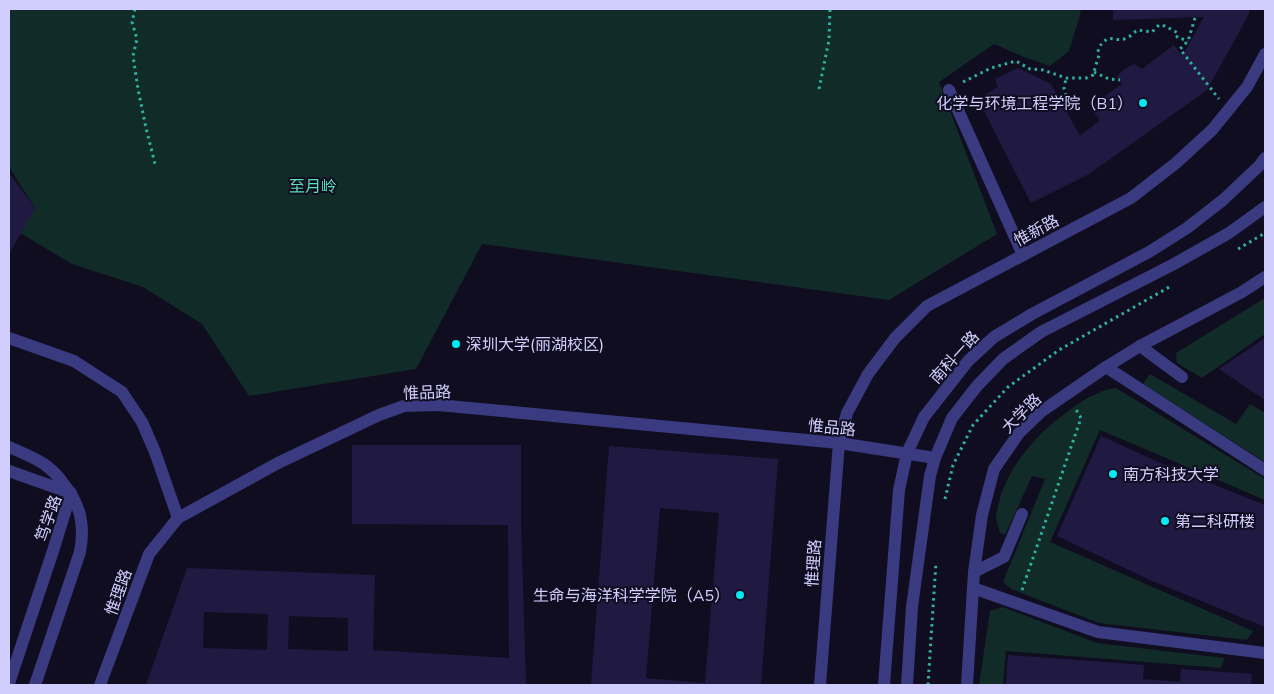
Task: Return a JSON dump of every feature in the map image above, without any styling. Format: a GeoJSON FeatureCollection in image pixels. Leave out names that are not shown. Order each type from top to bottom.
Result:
{"type":"FeatureCollection","features":[{"type":"Feature","properties":{"kind":"street","name":"惟新路"},"geometry":{"type":"LineString","coordinates":[[839,443],[847,413],[868,374],[895,338],[927,306],[1131,198],[1176,163],[1212,130],[1247,88],[1265,54]]}},
{"type":"Feature","properties":{"kind":"street"},"geometry":{"type":"LineString","coordinates":[[949,90],[1023,255]]}},
{"type":"Feature","properties":{"kind":"street","name":"南科一路"},"geometry":{"type":"LineString","coordinates":[[884,685],[899,490],[907,453],[924,417],[968,361],[994,337],[1032,314],[1149,252],[1187,228],[1223,200],[1265,158]]}},
{"type":"Feature","properties":{"kind":"street"},"geometry":{"type":"LineString","coordinates":[[907,685],[912,607],[930,476],[935,458],[952,418],[977,386],[1003,359],[1041,332],[1174,264],[1228,233],[1265,207]]}},
{"type":"Feature","properties":{"kind":"street","name":"大学路"},"geometry":{"type":"LineString","coordinates":[[966,685],[974,572],[982,515],[994,469],[1019,433],[1042,411],[1106,367],[1140,346],[1242,292],[1265,277]]}},
{"type":"Feature","properties":{"kind":"street"},"geometry":{"type":"LineString","coordinates":[[9,338],[74,361],[122,392],[142,422],[156,452],[178,518]]}},
{"type":"Feature","properties":{"kind":"street"},"geometry":{"type":"LineString","coordinates":[[1140,346],[1182,377]]}},
{"type":"Feature","properties":{"kind":"street"},"geometry":{"type":"LineString","coordinates":[[1106,367],[1265,470]]}},
{"type":"Feature","properties":{"kind":"street","name":"惟品路"},"geometry":{"type":"LineString","coordinates":[[178,518],[278,463],[379,415],[404,406],[438,405],[839,443],[935,458]]}},
{"type":"Feature","properties":{"kind":"street","name":"惟理路"},"geometry":{"type":"LineString","coordinates":[[820,685],[839,443]]}},
{"type":"Feature","properties":{"kind":"street"},"geometry":{"type":"LineString","coordinates":[[9,447],[44,465],[58,476],[71,493]]}},
{"type":"Feature","properties":{"kind":"street"},"geometry":{"type":"LineString","coordinates":[[9,471],[71,493]]}},
{"type":"Feature","properties":{"kind":"street","name":"笃学路"},"geometry":{"type":"LineString","coordinates":[[9,683],[54,551],[71,493]]}},
{"type":"Feature","properties":{"kind":"street","name":"笃学路"},"geometry":{"type":"LineString","coordinates":[[34,685],[80,552],[82,524],[80,510],[71,493]]}},
{"type":"Feature","properties":{"kind":"street"},"geometry":{"type":"LineString","coordinates":[[974,572],[1004,557],[1022,514]]}},
{"type":"Feature","properties":{"kind":"street","name":"惟理路"},"geometry":{"type":"LineString","coordinates":[[100,685],[149,554],[178,518]]}},
{"type":"Feature","properties":{"kind":"street"},"geometry":{"type":"LineString","coordinates":[[973,588],[1098,632],[1265,653]]}},
{"type":"Feature","properties":{"kind":"path"},"geometry":{"type":"LineString","coordinates":[[135,9],[132,22],[137,39],[133,56],[138,89],[155,164]]}},
{"type":"Feature","properties":{"kind":"path"},"geometry":{"type":"LineString","coordinates":[[819,89],[830,40],[830,9]]}},
{"type":"Feature","properties":{"kind":"path"},"geometry":{"type":"LineString","coordinates":[[1195,18],[1188,41],[1180,49],[1228,110]]}},
{"type":"Feature","properties":{"kind":"path"},"geometry":{"type":"LineString","coordinates":[[949,90],[991,68],[1016,61],[1030,69],[1042,70],[1066,78],[1086,78],[1093,75],[1099,55],[1098,49],[1103,41],[1110,38],[1127,38],[1138,30],[1152,32],[1159,26],[1165,26],[1178,33],[1177,37],[1188,41]]}},
{"type":"Feature","properties":{"kind":"path"},"geometry":{"type":"LineString","coordinates":[[1094,72],[1109,79],[1120,80]]}},
{"type":"Feature","properties":{"kind":"path"},"geometry":{"type":"LineString","coordinates":[[1064,108],[1067,99],[1064,89],[1066,78]]}},
{"type":"Feature","properties":{"kind":"path"},"geometry":{"type":"LineString","coordinates":[[1017,604],[1081,418],[1067,394]]}},
{"type":"Feature","properties":{"kind":"green space","name":"至月岭"},"geometry":{"type":"Polygon","coordinates":[[[9,9],[1081,9],[1069,51],[1050,66],[994,44],[939,82],[997,234],[889,300],[482,244],[416,369],[249,396],[202,324],[143,287],[72,264],[20,233],[35,208],[9,167],[9,9]]]}},
{"type":"Feature","properties":{"kind":"green space"},"geometry":{"type":"Polygon","coordinates":[[[1265,298],[1265,334],[1202,378],[1177,363],[1176,353],[1265,298]]]}},
{"type":"Feature","properties":{"kind":"green space"},"geometry":{"type":"Polygon","coordinates":[[[1150,374],[1236,424],[1250,404],[1265,413],[1265,462],[1143,384],[1150,374]]]}},
{"type":"Feature","properties":{"kind":"green space"},"geometry":{"type":"Polygon","coordinates":[[[1116,388],[1265,479],[1265,500],[1100,430],[1050,542],[1253,631],[1247,640],[1099,623],[1011,589],[1003,582],[1045,479],[1032,476],[1005,535],[1000,533],[996,518],[998,506],[1002,491],[1016,464],[1047,428],[1076,405],[1092,396],[1116,388]]]}},
{"type":"Feature","properties":{"kind":"green space"},"geometry":{"type":"Polygon","coordinates":[[[1003,607],[1097,643],[1225,658],[1221,668],[1006,651],[1003,685],[979,685],[990,611],[1003,607]]]}},
{"type":"Feature","properties":{"kind":"building","name":"化学与环境工程学院（B1）"},"geometry":{"type":"Polygon","coordinates":[[[1113,9],[1249,9],[1249,14],[1207,90],[1089,174],[1031,203],[978,99],[998,87],[995,79],[1018,68],[1051,84],[1080,136],[1100,120],[1090,107],[1122,84],[1117,76],[1134,64],[1142,69],[1174,45],[1182,56],[1204,17],[1113,20],[1113,9]]]}},
{"type":"Feature","properties":{"kind":"building"},"geometry":{"type":"Polygon","coordinates":[[[9,173],[35,208],[9,254],[9,173]]]}},
{"type":"Feature","properties":{"kind":"building"},"geometry":{"type":"Polygon","coordinates":[[[1265,338],[1265,400],[1219,369],[1265,338]]]}},
{"type":"Feature","properties":{"kind":"building","name":"第二科研楼"},"geometry":{"type":"Polygon","coordinates":[[[1101,436],[1165,465],[1265,505],[1265,627],[1150,580],[1057,536],[1101,436]]]}},
{"type":"Feature","properties":{"kind":"building"},"geometry":{"type":"Polygon","coordinates":[[[352,445],[521,445],[521,525],[526,685],[146,685],[187,568],[375,575],[373,650],[509,658],[508,525],[352,524],[352,445]],[[204,612],[203,648],[267,650],[268,614],[204,612]],[[289,616],[288,649],[348,651],[348,618],[289,616]]]}},
{"type":"Feature","properties":{"kind":"building","name":"生命与海洋科学学院（A5）"},"geometry":{"type":"Polygon","coordinates":[[[609,446],[778,459],[761,685],[591,685],[609,446]],[[660,508],[646,678],[705,683],[719,513],[660,508]]]}},
{"type":"Feature","properties":{"kind":"building"},"geometry":{"type":"Polygon","coordinates":[[[1008,655],[1144,665],[1143,679],[1180,682],[1181,669],[1252,674],[1251,685],[1006,685],[1008,655]]]}},
{"type":"Feature","properties":{"kind":"place","name":"化学与环境工程学院（B1）"},"geometry":{"type":"Point","coordinates":[1143,103]}},
{"type":"Feature","properties":{"kind":"place","name":"深圳大学(丽湖校区)"},"geometry":{"type":"Point","coordinates":[456,344]}},
{"type":"Feature","properties":{"kind":"place","name":"南方科技大学"},"geometry":{"type":"Point","coordinates":[1113,474]}},
{"type":"Feature","properties":{"kind":"place","name":"第二科研楼"},"geometry":{"type":"Point","coordinates":[1165,521]}},
{"type":"Feature","properties":{"kind":"place","name":"生命与海洋科学学院（A5）"},"geometry":{"type":"Point","coordinates":[740,595]}}]}
